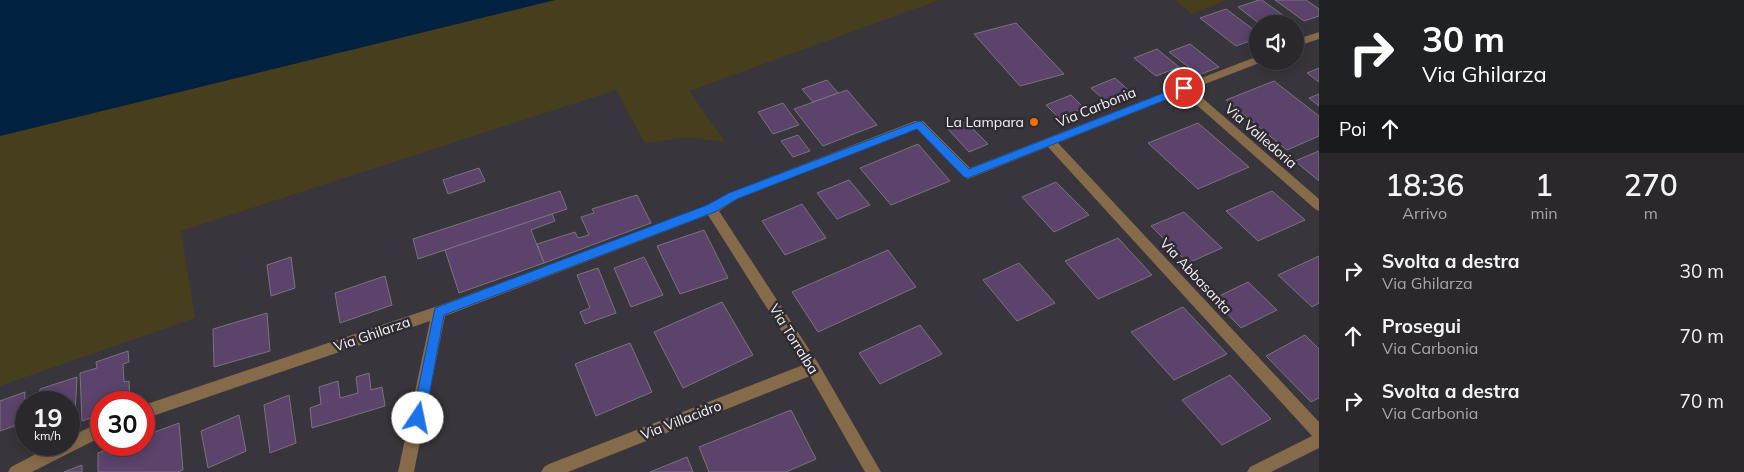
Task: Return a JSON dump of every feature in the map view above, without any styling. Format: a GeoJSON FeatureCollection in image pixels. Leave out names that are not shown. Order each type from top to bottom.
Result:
{"type":"FeatureCollection","features":[{"type":"Feature","properties":{"kind":"street"},"geometry":{"type":"LineString","coordinates":[[1304,41],[1319,35]]}},
{"type":"Feature","properties":{"kind":"street","name":"Via Carbonia"},"geometry":{"type":"LineString","coordinates":[[711,209],[733,196],[919,124],[968,174],[1249,63]]}},
{"type":"Feature","properties":{"kind":"street","name":"Via Valledoria"},"geometry":{"type":"LineString","coordinates":[[1184,88],[1319,206]]}},
{"type":"Feature","properties":{"kind":"street","name":"Via Abbasanta"},"geometry":{"type":"LineString","coordinates":[[1050,142],[1319,433]]}},
{"type":"Feature","properties":{"kind":"street","name":"Via Ghilarza"},"geometry":{"type":"LineString","coordinates":[[155,408],[439,312],[711,209]]}},
{"type":"Feature","properties":{"kind":"street","name":"Via Torralba"},"geometry":{"type":"LineString","coordinates":[[711,209],[814,368],[873,472]]}},
{"type":"Feature","properties":{"kind":"street"},"geometry":{"type":"LineString","coordinates":[[406,472],[439,312]]}},
{"type":"Feature","properties":{"kind":"street","name":"Via Villacidro"},"geometry":{"type":"LineString","coordinates":[[549,472],[814,368]]}},
{"type":"Feature","properties":{"kind":"street"},"geometry":{"type":"LineString","coordinates":[[1255,472],[1319,440]]}},
{"type":"Feature","properties":{"kind":"street"},"geometry":{"type":"LineString","coordinates":[[16,472],[47,456]]}},
{"type":"Feature","properties":{"kind":"sand"},"geometry":{"type":"Polygon","coordinates":[[[555,0],[939,0],[689,91],[725,142],[688,137],[645,143],[616,90],[181,231],[195,318],[0,386],[0,136],[555,0]]]}},
{"type":"Feature","properties":{"kind":"sand"},"geometry":{"type":"Polygon","coordinates":[[[1174,0],[1227,0],[1192,14],[1174,0]]]}},
{"type":"Feature","properties":{"kind":"water"},"geometry":{"type":"Polygon","coordinates":[[[0,0],[555,0],[0,136],[0,0]]]}},
{"type":"Feature","properties":{"kind":"building"},"geometry":{"type":"Polygon","coordinates":[[[1262,0],[1283,15],[1249,16],[1238,7],[1262,0]]]}},
{"type":"Feature","properties":{"kind":"building"},"geometry":{"type":"Polygon","coordinates":[[[1275,0],[1306,0],[1319,9],[1319,16],[1304,21],[1304,15],[1296,15],[1275,0]]]}},
{"type":"Feature","properties":{"kind":"building"},"geometry":{"type":"Polygon","coordinates":[[[1226,9],[1249,26],[1249,41],[1236,46],[1200,18],[1226,9]]]}},
{"type":"Feature","properties":{"kind":"building"},"geometry":{"type":"Polygon","coordinates":[[[1016,23],[1064,74],[1020,86],[974,34],[1016,23]]]}},
{"type":"Feature","properties":{"kind":"building"},"geometry":{"type":"Polygon","coordinates":[[[1190,44],[1219,67],[1199,75],[1169,52],[1190,44]]]}},
{"type":"Feature","properties":{"kind":"building"},"geometry":{"type":"Polygon","coordinates":[[[1157,49],[1179,67],[1156,76],[1134,58],[1157,49]]]}},
{"type":"Feature","properties":{"kind":"building"},"geometry":{"type":"Polygon","coordinates":[[[1319,68],[1319,82],[1307,73],[1319,68]]]}},
{"type":"Feature","properties":{"kind":"building"},"geometry":{"type":"Polygon","coordinates":[[[1115,78],[1135,96],[1111,106],[1091,88],[1115,78]]]}},
{"type":"Feature","properties":{"kind":"building"},"geometry":{"type":"Polygon","coordinates":[[[827,80],[838,93],[813,102],[802,89],[827,80]]]}},
{"type":"Feature","properties":{"kind":"building"},"geometry":{"type":"Polygon","coordinates":[[[1274,81],[1319,116],[1319,136],[1287,150],[1226,100],[1274,81]]]}},
{"type":"Feature","properties":{"kind":"building"},"geometry":{"type":"Polygon","coordinates":[[[847,90],[877,125],[823,146],[794,109],[847,90]]]}},
{"type":"Feature","properties":{"kind":"building"},"geometry":{"type":"Polygon","coordinates":[[[1319,94],[1319,106],[1309,98],[1319,94]]]}},
{"type":"Feature","properties":{"kind":"building"},"geometry":{"type":"Polygon","coordinates":[[[1071,95],[1084,108],[1059,118],[1046,105],[1071,95]]]}},
{"type":"Feature","properties":{"kind":"building"},"geometry":{"type":"Polygon","coordinates":[[[783,103],[799,125],[773,134],[758,112],[783,103]]]}},
{"type":"Feature","properties":{"kind":"building"},"geometry":{"type":"Polygon","coordinates":[[[966,122],[988,144],[969,152],[948,129],[966,122]]]}},
{"type":"Feature","properties":{"kind":"building"},"geometry":{"type":"Polygon","coordinates":[[[1198,123],[1249,167],[1198,189],[1148,143],[1198,123]]]}},
{"type":"Feature","properties":{"kind":"building"},"geometry":{"type":"Polygon","coordinates":[[[798,135],[810,151],[793,157],[781,141],[798,135]]]}},
{"type":"Feature","properties":{"kind":"building"},"geometry":{"type":"Polygon","coordinates":[[[918,144],[950,181],[891,205],[860,168],[918,144]]]}},
{"type":"Feature","properties":{"kind":"building"},"geometry":{"type":"Polygon","coordinates":[[[1319,151],[1319,181],[1295,161],[1319,151]]]}},
{"type":"Feature","properties":{"kind":"building"},"geometry":{"type":"Polygon","coordinates":[[[479,168],[485,181],[448,194],[443,180],[479,168]]]}},
{"type":"Feature","properties":{"kind":"building"},"geometry":{"type":"Polygon","coordinates":[[[849,180],[870,205],[837,219],[817,193],[849,180]]]}},
{"type":"Feature","properties":{"kind":"building"},"geometry":{"type":"Polygon","coordinates":[[[1056,182],[1089,215],[1054,232],[1022,197],[1056,182]]]}},
{"type":"Feature","properties":{"kind":"building"},"geometry":{"type":"Polygon","coordinates":[[[560,191],[567,209],[418,259],[413,239],[560,191]]]}},
{"type":"Feature","properties":{"kind":"building"},"geometry":{"type":"Polygon","coordinates":[[[1272,191],[1305,220],[1258,241],[1226,211],[1272,191]]]}},
{"type":"Feature","properties":{"kind":"building"},"geometry":{"type":"Polygon","coordinates":[[[637,195],[651,223],[544,263],[537,244],[575,232],[578,238],[589,235],[581,217],[594,213],[592,209],[637,195]]]}},
{"type":"Feature","properties":{"kind":"building"},"geometry":{"type":"Polygon","coordinates":[[[802,204],[826,238],[785,255],[762,221],[802,204]]]}},
{"type":"Feature","properties":{"kind":"building"},"geometry":{"type":"Polygon","coordinates":[[[1184,212],[1222,248],[1188,263],[1151,226],[1184,212]]]}},
{"type":"Feature","properties":{"kind":"building"},"geometry":{"type":"Polygon","coordinates":[[[552,214],[555,221],[531,230],[544,263],[459,293],[445,250],[552,214]]]}},
{"type":"Feature","properties":{"kind":"building"},"geometry":{"type":"Polygon","coordinates":[[[704,230],[728,278],[680,294],[657,246],[704,230]]]}},
{"type":"Feature","properties":{"kind":"building"},"geometry":{"type":"Polygon","coordinates":[[[1118,238],[1152,275],[1098,299],[1065,261],[1118,238]]]}},
{"type":"Feature","properties":{"kind":"building"},"geometry":{"type":"Polygon","coordinates":[[[888,250],[916,287],[818,332],[792,292],[888,250]]]}},
{"type":"Feature","properties":{"kind":"building"},"geometry":{"type":"Polygon","coordinates":[[[1319,256],[1319,303],[1312,307],[1278,275],[1319,256]]]}},
{"type":"Feature","properties":{"kind":"building"},"geometry":{"type":"Polygon","coordinates":[[[291,257],[295,288],[271,296],[267,265],[291,257]]]}},
{"type":"Feature","properties":{"kind":"building"},"geometry":{"type":"Polygon","coordinates":[[[644,257],[663,295],[631,307],[614,268],[644,257]]]}},
{"type":"Feature","properties":{"kind":"building"},"geometry":{"type":"Polygon","coordinates":[[[1019,263],[1055,303],[1017,321],[983,280],[1019,263]]]}},
{"type":"Feature","properties":{"kind":"building"},"geometry":{"type":"Polygon","coordinates":[[[598,268],[616,313],[585,324],[580,312],[590,308],[577,275],[598,268]]]}},
{"type":"Feature","properties":{"kind":"building"},"geometry":{"type":"Polygon","coordinates":[[[385,276],[392,305],[340,323],[335,293],[385,276]]]}},
{"type":"Feature","properties":{"kind":"building"},"geometry":{"type":"Polygon","coordinates":[[[1248,282],[1277,310],[1241,328],[1213,299],[1248,282]]]}},
{"type":"Feature","properties":{"kind":"building"},"geometry":{"type":"Polygon","coordinates":[[[722,302],[753,355],[683,388],[654,332],[722,302]]]}},
{"type":"Feature","properties":{"kind":"building"},"geometry":{"type":"Polygon","coordinates":[[[1183,307],[1227,354],[1174,380],[1131,332],[1183,307]]]}},
{"type":"Feature","properties":{"kind":"building"},"geometry":{"type":"Polygon","coordinates":[[[267,313],[270,351],[214,367],[213,329],[267,313]]]}},
{"type":"Feature","properties":{"kind":"building"},"geometry":{"type":"Polygon","coordinates":[[[920,325],[942,354],[880,384],[859,353],[920,325]]]}},
{"type":"Feature","properties":{"kind":"building"},"geometry":{"type":"Polygon","coordinates":[[[1305,335],[1319,349],[1319,398],[1311,402],[1266,356],[1305,335]]]}},
{"type":"Feature","properties":{"kind":"building"},"geometry":{"type":"Polygon","coordinates":[[[630,343],[652,392],[596,416],[575,364],[630,343]]]}},
{"type":"Feature","properties":{"kind":"building"},"geometry":{"type":"Polygon","coordinates":[[[128,351],[129,362],[123,364],[124,382],[129,381],[129,391],[90,391],[90,418],[82,421],[80,373],[97,368],[96,362],[128,351]]]}},
{"type":"Feature","properties":{"kind":"building"},"geometry":{"type":"Polygon","coordinates":[[[369,373],[371,390],[382,387],[385,406],[312,428],[310,408],[321,404],[319,387],[338,381],[340,398],[358,393],[356,377],[369,373]]]}},
{"type":"Feature","properties":{"kind":"building"},"geometry":{"type":"Polygon","coordinates":[[[1230,375],[1271,419],[1222,445],[1182,400],[1230,375]]]}},
{"type":"Feature","properties":{"kind":"building"},"geometry":{"type":"Polygon","coordinates":[[[77,377],[76,391],[40,391],[40,389],[77,377]]]}},
{"type":"Feature","properties":{"kind":"building"},"geometry":{"type":"Polygon","coordinates":[[[289,395],[296,443],[270,453],[264,405],[289,395]]]}},
{"type":"Feature","properties":{"kind":"building"},"geometry":{"type":"Polygon","coordinates":[[[15,396],[15,426],[0,431],[0,401],[15,396]]]}},
{"type":"Feature","properties":{"kind":"building"},"geometry":{"type":"Polygon","coordinates":[[[791,410],[816,459],[786,472],[709,472],[699,447],[791,410]]]}},
{"type":"Feature","properties":{"kind":"building"},"geometry":{"type":"Polygon","coordinates":[[[239,415],[246,451],[208,468],[201,431],[239,415]]]}},
{"type":"Feature","properties":{"kind":"building"},"geometry":{"type":"Polygon","coordinates":[[[179,423],[183,470],[178,472],[98,472],[98,456],[155,456],[155,432],[179,423]]]}},
{"type":"Feature","properties":{"kind":"building"},"geometry":{"type":"Polygon","coordinates":[[[687,457],[693,472],[650,472],[687,457]]]}},
{"type":"Feature","properties":{"kind":"building"},"geometry":{"type":"Polygon","coordinates":[[[82,465],[82,472],[64,472],[82,465]]]}},
{"type":"Feature","properties":{"kind":"place","name":"La Lampara"},"geometry":{"type":"Point","coordinates":[1034,122]}},
{"type":"Feature","properties":{"kind":"route"},"geometry":{"type":"LineString","coordinates":[[418,418],[439,312],[711,209],[733,196],[919,124],[968,174],[1184,88]]}}]}
